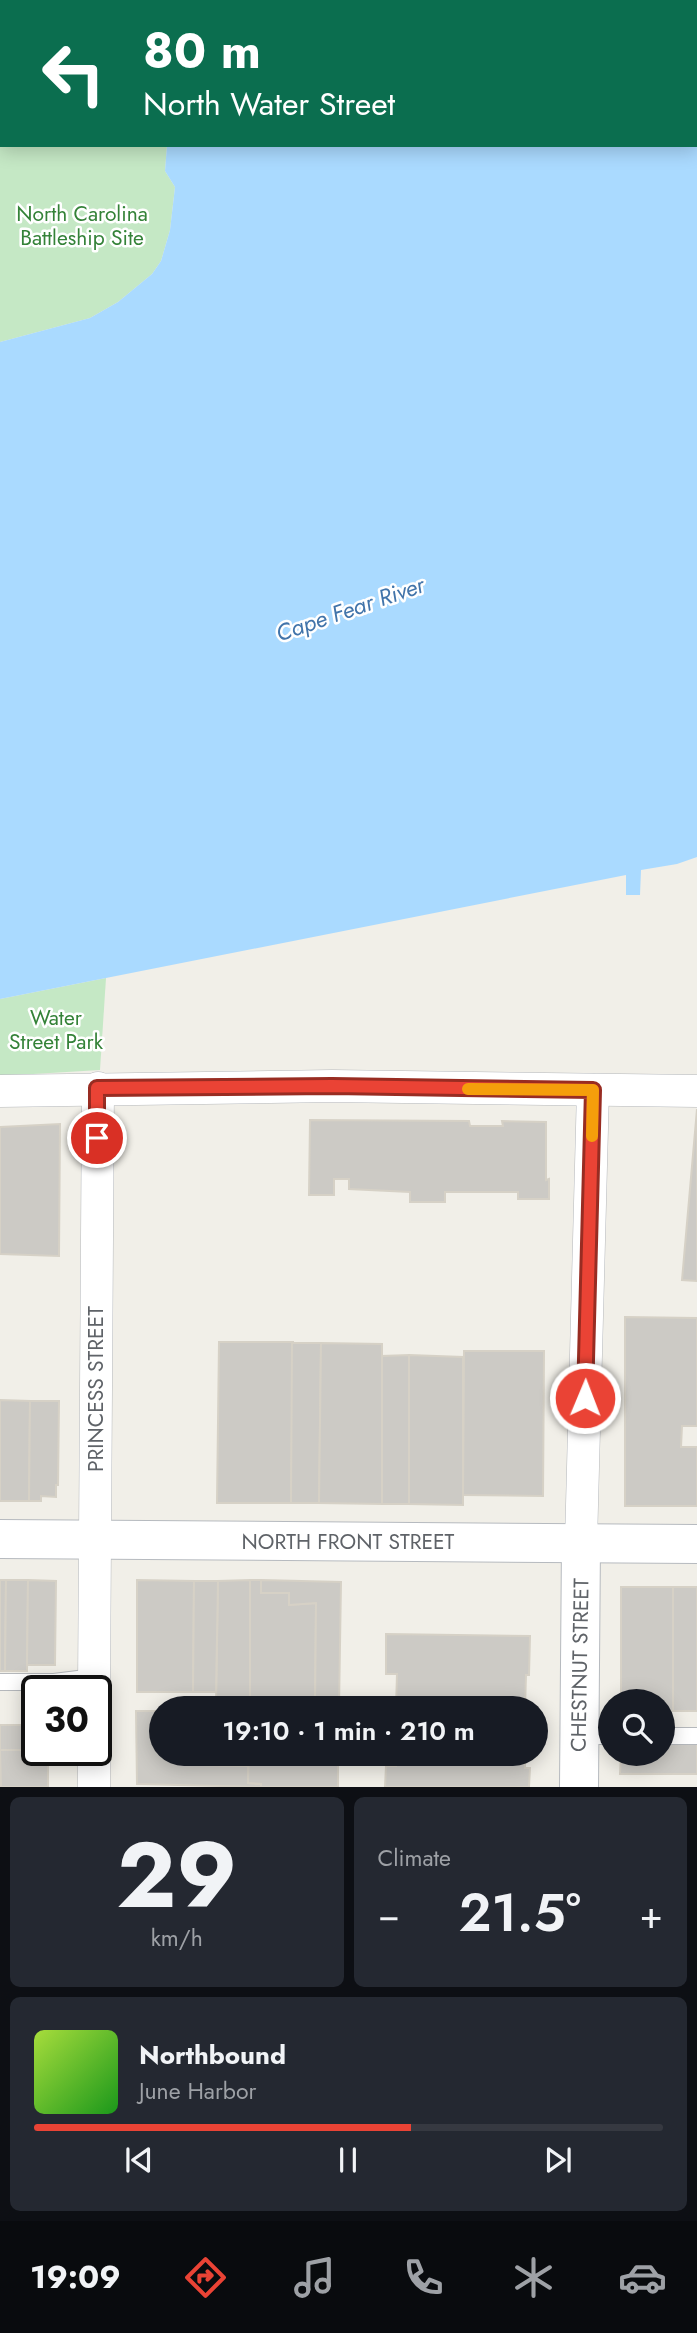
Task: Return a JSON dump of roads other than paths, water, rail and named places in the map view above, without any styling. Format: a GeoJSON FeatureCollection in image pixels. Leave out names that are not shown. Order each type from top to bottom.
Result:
{"type":"FeatureCollection","features":[{"type":"Feature","properties":{"kind":"main road","name":"NORTH FRONT STREET"},"geometry":{"type":"LineString","coordinates":[[0,1539],[697,1544]]}},
{"type":"Feature","properties":{"kind":"main road","name":"CHESTNUT STREET"},"geometry":{"type":"LineString","coordinates":[[579,1787],[595,1736],[582,1543]]}},
{"type":"Feature","properties":{"kind":"street"},"geometry":{"type":"LineString","coordinates":[[0,1091],[332,1086],[697,1091]]}},
{"type":"Feature","properties":{"kind":"street","name":"PRINCESS STREET"},"geometry":{"type":"LineString","coordinates":[[94,1675],[97,1088]]}},
{"type":"Feature","properties":{"kind":"street"},"geometry":{"type":"LineString","coordinates":[[582,1543],[593,1090]]}},
{"type":"Feature","properties":{"kind":"street"},"geometry":{"type":"LineString","coordinates":[[94,1766],[94,1787]]}},
{"type":"Feature","properties":{"kind":"lane"},"geometry":{"type":"LineString","coordinates":[[0,1682],[21,1682]]}},
{"type":"Feature","properties":{"kind":"lane"},"geometry":{"type":"LineString","coordinates":[[675,1736],[697,1736]]}},
{"type":"Feature","properties":{"kind":"water","name":"Cape Fear River"},"geometry":{"type":"Polygon","coordinates":[[[167,147],[697,147],[697,857],[677,864],[641,870],[640,895],[626,895],[626,875],[0,999],[0,342],[90,318],[118,302],[152,274],[161,261],[170,230],[175,187],[165,171],[167,147]]]}},
{"type":"Feature","properties":{"kind":"park label","name":"North Carolina Battleship Site"},"geometry":{"type":"Point","coordinates":[82,226]}},
{"type":"Feature","properties":{"kind":"park label","name":"Water Street Park"},"geometry":{"type":"Point","coordinates":[56,1030]}}]}
